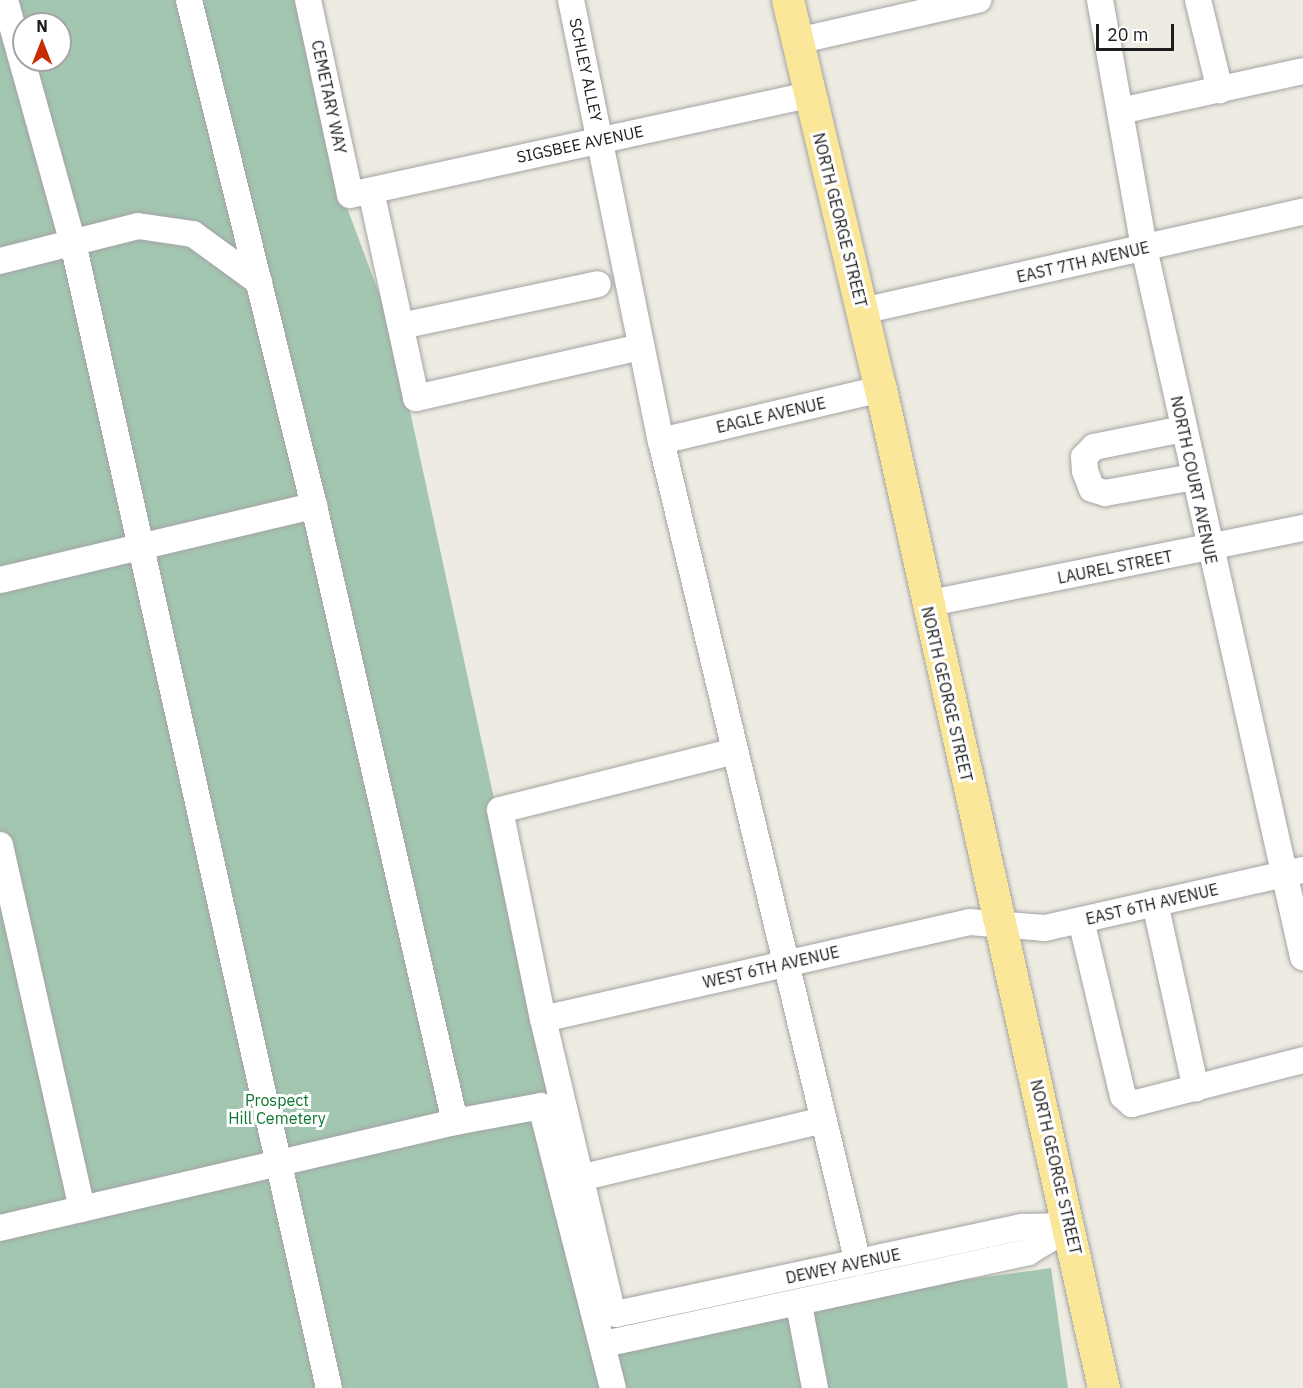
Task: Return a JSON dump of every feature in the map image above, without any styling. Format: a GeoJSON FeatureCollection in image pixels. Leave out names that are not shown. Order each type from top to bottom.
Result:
{"type":"FeatureCollection","features":[{"type":"Feature","properties":{"kind":"main road","name":"NORTH GEORGE STREET"},"geometry":{"type":"LineString","coordinates":[[788,0],[881,389],[926,604],[1070,1226],[1104,1388]]}},
{"type":"Feature","properties":{"kind":"street"},"geometry":{"type":"LineString","coordinates":[[5,0],[73,243],[138,548],[328,1388]]}},
{"type":"Feature","properties":{"kind":"street"},"geometry":{"type":"LineString","coordinates":[[189,0],[314,506],[454,1122]]}},
{"type":"Feature","properties":{"kind":"street","name":"CEMETARY WAY"},"geometry":{"type":"LineString","coordinates":[[308,0],[361,193],[401,326],[416,398],[641,347]]}},
{"type":"Feature","properties":{"kind":"street","name":"SCHLEY ALLEY"},"geometry":{"type":"LineString","coordinates":[[571,0],[602,139],[661,441],[858,1263]]}},
{"type":"Feature","properties":{"kind":"street"},"geometry":{"type":"LineString","coordinates":[[797,40],[978,0]]}},
{"type":"Feature","properties":{"kind":"street","name":"NORTH COURT AVENUE"},"geometry":{"type":"LineString","coordinates":[[1100,0],[1144,248],[1209,548],[1293,872],[1303,957]]}},
{"type":"Feature","properties":{"kind":"street"},"geometry":{"type":"LineString","coordinates":[[1198,0],[1220,90]]}},
{"type":"Feature","properties":{"kind":"street"},"geometry":{"type":"LineString","coordinates":[[1120,111],[1303,71]]}},
{"type":"Feature","properties":{"kind":"street","name":"SIGSBEE AVENUE"},"geometry":{"type":"LineString","coordinates":[[361,193],[810,94]]}},
{"type":"Feature","properties":{"kind":"street","name":"EAST 7TH AVENUE"},"geometry":{"type":"LineString","coordinates":[[862,311],[1303,212]]}},
{"type":"Feature","properties":{"kind":"street"},"geometry":{"type":"LineString","coordinates":[[0,261],[138,226],[193,234],[259,282]]}},
{"type":"Feature","properties":{"kind":"street"},"geometry":{"type":"LineString","coordinates":[[401,326],[598,284]]}},
{"type":"Feature","properties":{"kind":"street","name":"EAGLE AVENUE"},"geometry":{"type":"LineString","coordinates":[[661,441],[881,389]]}},
{"type":"Feature","properties":{"kind":"street"},"geometry":{"type":"LineString","coordinates":[[1183,429],[1094,447],[1084,457],[1085,471],[1092,489],[1105,494],[1193,477]]}},
{"type":"Feature","properties":{"kind":"street"},"geometry":{"type":"LineString","coordinates":[[0,580],[314,506]]}},
{"type":"Feature","properties":{"kind":"street","name":"LAUREL STREET"},"geometry":{"type":"LineString","coordinates":[[926,604],[1303,528]]}},
{"type":"Feature","properties":{"kind":"street"},"geometry":{"type":"LineString","coordinates":[[735,752],[500,810],[543,1019],[580,1178],[823,1120]]}},
{"type":"Feature","properties":{"kind":"street"},"geometry":{"type":"LineString","coordinates":[[0,845],[82,1209]]}},
{"type":"Feature","properties":{"kind":"street","name":"EAST 6TH AVENUE"},"geometry":{"type":"LineString","coordinates":[[999,924],[1045,928],[1293,872]]}},
{"type":"Feature","properties":{"kind":"street"},"geometry":{"type":"LineString","coordinates":[[1155,903],[1196,1089]]}},
{"type":"Feature","properties":{"kind":"street"},"geometry":{"type":"LineString","coordinates":[[1081,920],[1122,1096],[1132,1104],[1196,1089],[1239,1073],[1303,1060]]}},
{"type":"Feature","properties":{"kind":"street","name":"WEST 6TH AVENUE"},"geometry":{"type":"LineString","coordinates":[[543,1019],[969,922],[999,924]]}},
{"type":"Feature","properties":{"kind":"street"},"geometry":{"type":"LineString","coordinates":[[0,1228],[454,1122],[541,1106],[604,1344],[613,1388]]}},
{"type":"Feature","properties":{"kind":"street","name":"DEWEY AVENUE"},"geometry":{"type":"LineString","coordinates":[[580,1178],[605,1289],[616,1314],[1023,1227],[1070,1226]]}},
{"type":"Feature","properties":{"kind":"street"},"geometry":{"type":"LineString","coordinates":[[604,1344],[799,1305],[1028,1252],[1070,1226]]}},
{"type":"Feature","properties":{"kind":"street"},"geometry":{"type":"LineString","coordinates":[[799,1305],[815,1388]]}},
{"type":"Feature","properties":{"kind":"green space","name":"Prospect Hill Cemetery"},"geometry":{"type":"Polygon","coordinates":[[[0,0],[300,0],[340,189],[392,328],[609,1329],[1051,1268],[1068,1388],[0,1388],[0,0]]]}}]}
